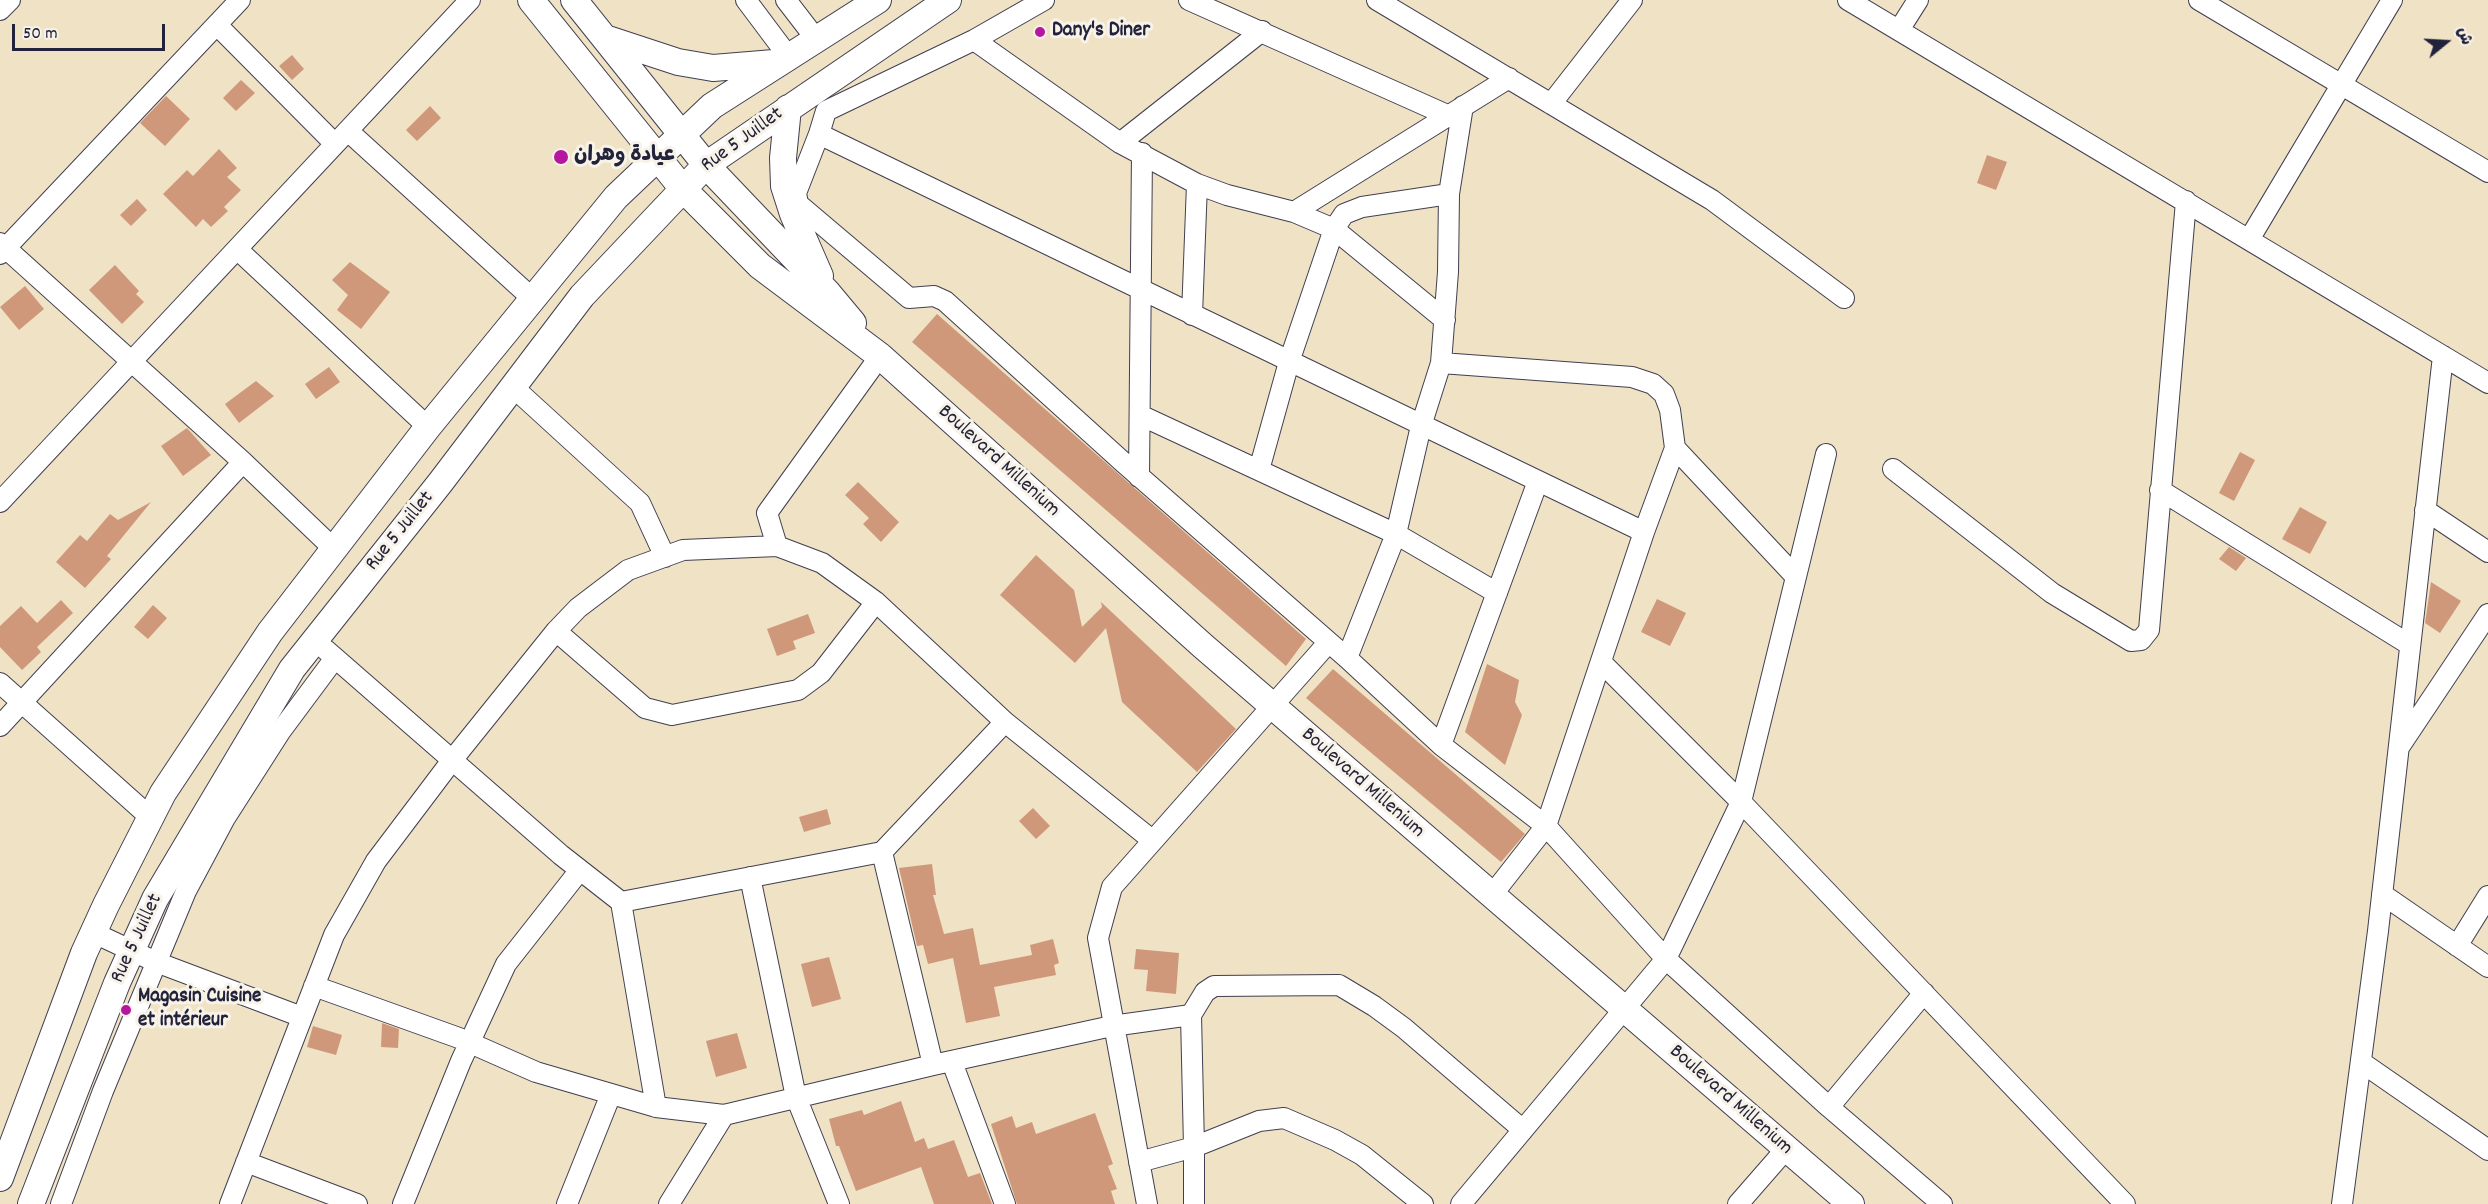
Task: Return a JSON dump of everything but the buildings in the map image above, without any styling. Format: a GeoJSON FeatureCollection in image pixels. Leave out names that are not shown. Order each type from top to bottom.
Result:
{"type":"FeatureCollection","features":[{"type":"Feature","properties":{"kind":"main road","name":"Boulevard Millenium"},"geometry":{"type":"LineString","coordinates":[[531,0],[683,189],[760,266],[880,356],[1273,707],[1851,1204]]}},
{"type":"Feature","properties":{"kind":"main road","name":"Boulevard Millenium"},"geometry":{"type":"LineString","coordinates":[[574,0],[706,165],[828,292],[880,356]]}},
{"type":"Feature","properties":{"kind":"main road","name":"Rue 5 Juillet"},"geometry":{"type":"LineString","coordinates":[[0,1178],[92,932],[163,793],[270,632],[428,427],[616,197],[712,106],[878,0]]}},
{"type":"Feature","properties":{"kind":"main road","name":"Rue 5 Juillet"},"geometry":{"type":"LineString","coordinates":[[31,1204],[130,950],[155,899],[292,669],[582,296],[706,165],[788,108],[818,102],[948,0]]}},
{"type":"Feature","properties":{"kind":"main road"},"geometry":{"type":"LineString","coordinates":[[604,38],[678,62],[713,68],[784,59]]}},
{"type":"Feature","properties":{"kind":"main road"},"geometry":{"type":"LineString","coordinates":[[788,108],[783,158],[784,186],[793,214],[828,292]]}},
{"type":"Feature","properties":{"kind":"street"},"geometry":{"type":"LineString","coordinates":[[0,10],[10,0]]}},
{"type":"Feature","properties":{"kind":"street"},"geometry":{"type":"LineString","coordinates":[[240,0],[2,249],[132,361],[334,549]]}},
{"type":"Feature","properties":{"kind":"street"},"geometry":{"type":"LineString","coordinates":[[0,502],[470,0]]}},
{"type":"Feature","properties":{"kind":"street"},"geometry":{"type":"LineString","coordinates":[[746,0],[784,59]]}},
{"type":"Feature","properties":{"kind":"street"},"geometry":{"type":"LineString","coordinates":[[786,0],[816,39]]}},
{"type":"Feature","properties":{"kind":"street"},"geometry":{"type":"LineString","coordinates":[[1044,0],[974,40],[818,102],[819,134],[796,193],[798,204],[909,298],[934,296],[945,301],[1139,477],[1328,643],[1347,657],[1441,745],[1546,826],[1666,959],[1829,1107],[1942,1204]]}},
{"type":"Feature","properties":{"kind":"street"},"geometry":{"type":"LineString","coordinates":[[1189,0],[1455,111]]}},
{"type":"Feature","properties":{"kind":"street"},"geometry":{"type":"LineString","coordinates":[[1377,0],[1712,200],[1844,298]]}},
{"type":"Feature","properties":{"kind":"street"},"geometry":{"type":"LineString","coordinates":[[1551,104],[1632,0]]}},
{"type":"Feature","properties":{"kind":"street"},"geometry":{"type":"LineString","coordinates":[[1848,0],[2250,238],[2488,383]]}},
{"type":"Feature","properties":{"kind":"street"},"geometry":{"type":"LineString","coordinates":[[1899,30],[1918,0]]}},
{"type":"Feature","properties":{"kind":"street"},"geometry":{"type":"LineString","coordinates":[[2199,0],[2488,172]]}},
{"type":"Feature","properties":{"kind":"street"},"geometry":{"type":"LineString","coordinates":[[2250,238],[2392,0]]}},
{"type":"Feature","properties":{"kind":"street"},"geometry":{"type":"LineString","coordinates":[[217,25],[341,138],[533,299]]}},
{"type":"Feature","properties":{"kind":"street"},"geometry":{"type":"LineString","coordinates":[[1120,142],[1262,31]]}},
{"type":"Feature","properties":{"kind":"street"},"geometry":{"type":"LineString","coordinates":[[974,40],[1120,142],[1197,184],[1227,195],[1294,212],[1334,229],[1445,320]]}},
{"type":"Feature","properties":{"kind":"street"},"geometry":{"type":"LineString","coordinates":[[1294,212],[1509,78]]}},
{"type":"Feature","properties":{"kind":"street"},"geometry":{"type":"LineString","coordinates":[[1347,657],[1396,534],[1421,426],[1441,363],[1455,111]]}},
{"type":"Feature","properties":{"kind":"street"},"geometry":{"type":"LineString","coordinates":[[819,134],[1644,532]]}},
{"type":"Feature","properties":{"kind":"street"},"geometry":{"type":"LineString","coordinates":[[1139,477],[1142,153]]}},
{"type":"Feature","properties":{"kind":"street"},"geometry":{"type":"LineString","coordinates":[[1192,315],[1197,184]]}},
{"type":"Feature","properties":{"kind":"street"},"geometry":{"type":"LineString","coordinates":[[1259,470],[1289,362],[1334,229],[1349,210],[1449,194]]}},
{"type":"Feature","properties":{"kind":"street"},"geometry":{"type":"LineString","coordinates":[[1893,469],[2052,593],[2131,641],[2141,640],[2149,630],[2186,201]]}},
{"type":"Feature","properties":{"kind":"street"},"geometry":{"type":"LineString","coordinates":[[237,249],[428,427]]}},
{"type":"Feature","properties":{"kind":"street"},"geometry":{"type":"LineString","coordinates":[[777,546],[767,513],[880,356]]}},
{"type":"Feature","properties":{"kind":"street"},"geometry":{"type":"LineString","coordinates":[[2342,1204],[2382,894],[2443,356]]}},
{"type":"Feature","properties":{"kind":"street"},"geometry":{"type":"LineString","coordinates":[[1441,363],[1632,377],[1653,384],[1664,394],[1670,410],[1675,448],[1644,532],[1546,826],[1491,895]]}},
{"type":"Feature","properties":{"kind":"street"},"geometry":{"type":"LineString","coordinates":[[513,387],[640,503],[665,557]]}},
{"type":"Feature","properties":{"kind":"street"},"geometry":{"type":"LineString","coordinates":[[1140,416],[1396,534],[1497,593]]}},
{"type":"Feature","properties":{"kind":"street"},"geometry":{"type":"LineString","coordinates":[[1675,448],[1795,576]]}},
{"type":"Feature","properties":{"kind":"street"},"geometry":{"type":"LineString","coordinates":[[1461,1204],[1666,959],[1741,802],[1826,454]]}},
{"type":"Feature","properties":{"kind":"street"},"geometry":{"type":"LineString","coordinates":[[0,726],[243,462]]}},
{"type":"Feature","properties":{"kind":"street"},"geometry":{"type":"LineString","coordinates":[[1441,745],[1538,481]]}},
{"type":"Feature","properties":{"kind":"street"},"geometry":{"type":"LineString","coordinates":[[2160,490],[2410,645]]}},
{"type":"Feature","properties":{"kind":"street"},"geometry":{"type":"LineString","coordinates":[[2425,510],[2488,552]]}},
{"type":"Feature","properties":{"kind":"street"},"geometry":{"type":"LineString","coordinates":[[230,1204],[334,935],[376,861],[453,759],[556,631],[578,608],[628,570],[683,550],[777,546],[822,563],[876,602],[1005,722],[1152,840]]}},
{"type":"Feature","properties":{"kind":"street"},"geometry":{"type":"LineString","coordinates":[[556,631],[645,708],[672,715],[798,690],[821,673],[876,602]]}},
{"type":"Feature","properties":{"kind":"street"},"geometry":{"type":"LineString","coordinates":[[2398,748],[2488,614]]}},
{"type":"Feature","properties":{"kind":"street"},"geometry":{"type":"LineString","coordinates":[[315,640],[580,870],[621,902],[656,1107]]}},
{"type":"Feature","properties":{"kind":"street"},"geometry":{"type":"LineString","coordinates":[[1147,1204],[1112,1026],[1098,938],[1112,887],[1328,643]]}},
{"type":"Feature","properties":{"kind":"street"},"geometry":{"type":"LineString","coordinates":[[61,1204],[103,1091],[186,891],[225,818],[280,732],[334,658]]}},
{"type":"Feature","properties":{"kind":"street"},"geometry":{"type":"LineString","coordinates":[[1601,662],[1741,802],[2125,1204]]}},
{"type":"Feature","properties":{"kind":"street"},"geometry":{"type":"LineString","coordinates":[[0,683],[150,817]]}},
{"type":"Feature","properties":{"kind":"street"},"geometry":{"type":"LineString","coordinates":[[621,902],[882,852],[1005,722]]}},
{"type":"Feature","properties":{"kind":"street"},"geometry":{"type":"LineString","coordinates":[[882,852],[942,1064],[1005,1204]]}},
{"type":"Feature","properties":{"kind":"street"},"geometry":{"type":"LineString","coordinates":[[403,1204],[469,1043],[506,964],[580,870]]}},
{"type":"Feature","properties":{"kind":"street"},"geometry":{"type":"LineString","coordinates":[[750,877],[796,1096],[839,1204]]}},
{"type":"Feature","properties":{"kind":"street"},"geometry":{"type":"LineString","coordinates":[[2382,894],[2488,967]]}},
{"type":"Feature","properties":{"kind":"street"},"geometry":{"type":"LineString","coordinates":[[2457,946],[2488,896]]}},
{"type":"Feature","properties":{"kind":"street"},"geometry":{"type":"LineString","coordinates":[[92,932],[156,962],[302,1017]]}},
{"type":"Feature","properties":{"kind":"street"},"geometry":{"type":"LineString","coordinates":[[1194,1204],[1191,1015],[1205,992],[1214,986],[1339,985],[1404,1028],[1523,1130]]}},
{"type":"Feature","properties":{"kind":"street"},"geometry":{"type":"LineString","coordinates":[[314,986],[469,1043],[536,1072],[656,1107],[724,1115],[796,1096],[1112,1026],[1191,1015]]}},
{"type":"Feature","properties":{"kind":"street"},"geometry":{"type":"LineString","coordinates":[[1829,1107],[1924,993]]}},
{"type":"Feature","properties":{"kind":"street"},"geometry":{"type":"LineString","coordinates":[[2361,1062],[2488,1149]]}},
{"type":"Feature","properties":{"kind":"street"},"geometry":{"type":"LineString","coordinates":[[567,1204],[611,1094]]}},
{"type":"Feature","properties":{"kind":"street"},"geometry":{"type":"LineString","coordinates":[[679,1200],[724,1115]]}},
{"type":"Feature","properties":{"kind":"street"},"geometry":{"type":"LineString","coordinates":[[1139,1162],[1194,1147],[1259,1121],[1284,1118],[1335,1140],[1362,1155],[1423,1204]]}},
{"type":"Feature","properties":{"kind":"street"},"geometry":{"type":"LineString","coordinates":[[1738,1204],[1786,1149]]}},
{"type":"Feature","properties":{"kind":"street"},"geometry":{"type":"LineString","coordinates":[[246,1162],[357,1204]]}},
{"type":"Feature","properties":{"kind":"place","name":"Dany's Diner"},"geometry":{"type":"Point","coordinates":[1040,32]}},
{"type":"Feature","properties":{"kind":"place","name":"عيادة وهران"},"geometry":{"type":"Point","coordinates":[561,157]}},
{"type":"Feature","properties":{"kind":"place","name":"Magasin Cuisine et intérieur"},"geometry":{"type":"Point","coordinates":[126,1010]}}]}
